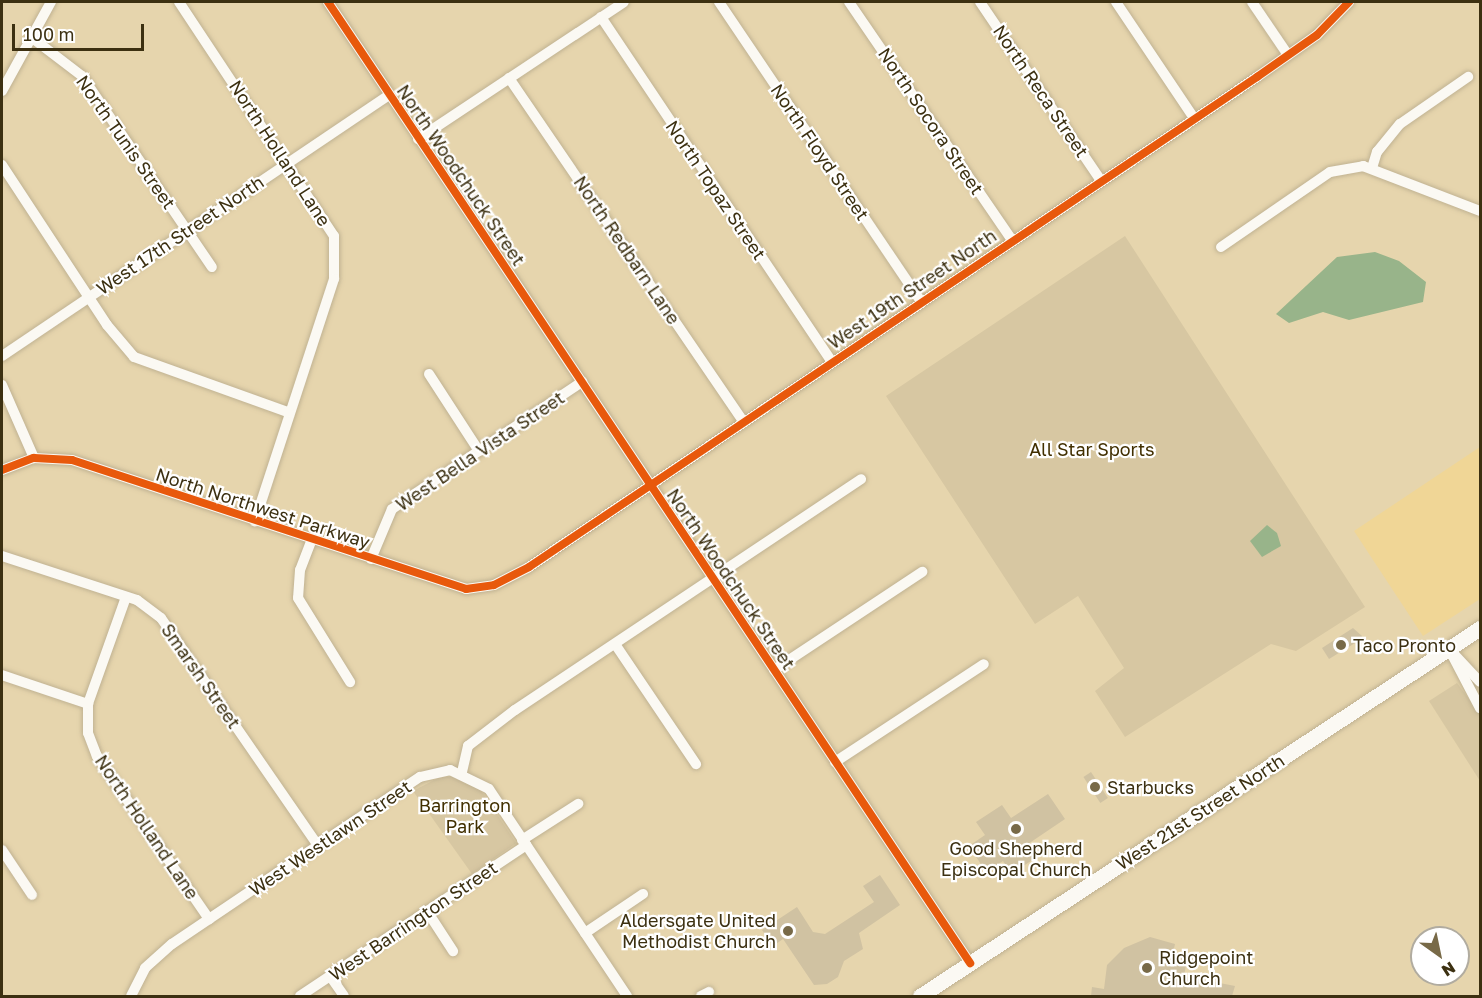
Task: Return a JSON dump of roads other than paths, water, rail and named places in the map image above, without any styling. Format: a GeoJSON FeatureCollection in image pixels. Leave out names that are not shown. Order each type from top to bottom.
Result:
{"type":"FeatureCollection","features":[{"type":"Feature","properties":{"kind":"main road","name":"West 21st Street North"},"geometry":{"type":"LineString","coordinates":[[920,996],[1480,628]]}},
{"type":"Feature","properties":{"kind":"street"},"geometry":{"type":"LineString","coordinates":[[2,91],[51,2]]}},
{"type":"Feature","properties":{"kind":"street","name":"North Holland Lane"},"geometry":{"type":"LineString","coordinates":[[179,2],[334,236],[337,262],[255,521]]}},
{"type":"Feature","properties":{"kind":"street","name":"North Woodchuck Street"},"geometry":{"type":"LineString","coordinates":[[328,2],[970,963]]}},
{"type":"Feature","properties":{"kind":"street"},"geometry":{"type":"LineString","coordinates":[[418,139],[624,2]]}},
{"type":"Feature","properties":{"kind":"street","name":"North Floyd Street"},"geometry":{"type":"LineString","coordinates":[[719,2],[921,302]]}},
{"type":"Feature","properties":{"kind":"street","name":"North Socora Street"},"geometry":{"type":"LineString","coordinates":[[849,2],[1012,240]]}},
{"type":"Feature","properties":{"kind":"street","name":"North Reca Street"},"geometry":{"type":"LineString","coordinates":[[980,2],[1101,181]]}},
{"type":"Feature","properties":{"kind":"street"},"geometry":{"type":"LineString","coordinates":[[1116,2],[1194,118]]}},
{"type":"Feature","properties":{"kind":"street"},"geometry":{"type":"LineString","coordinates":[[1252,2],[1288,55]]}},
{"type":"Feature","properties":{"kind":"street","name":"West 19th Street North"},"geometry":{"type":"LineString","coordinates":[[482,588],[529,567],[1288,55],[1341,15],[1349,2]]}},
{"type":"Feature","properties":{"kind":"street","name":"North Topaz Street"},"geometry":{"type":"LineString","coordinates":[[601,17],[832,362]]}},
{"type":"Feature","properties":{"kind":"street","name":"North Tunis Street"},"geometry":{"type":"LineString","coordinates":[[31,38],[82,75],[212,267]]}},
{"type":"Feature","properties":{"kind":"street"},"geometry":{"type":"LineString","coordinates":[[1372,168],[1377,152],[1400,124],[1468,77]]}},
{"type":"Feature","properties":{"kind":"street","name":"North Redbarn Lane"},"geometry":{"type":"LineString","coordinates":[[509,78],[744,422]]}},
{"type":"Feature","properties":{"kind":"street","name":"West 17th Street North"},"geometry":{"type":"LineString","coordinates":[[2,356],[389,95]]}},
{"type":"Feature","properties":{"kind":"street"},"geometry":{"type":"LineString","coordinates":[[2,165],[88,297],[134,357],[288,412]]}},
{"type":"Feature","properties":{"kind":"street"},"geometry":{"type":"LineString","coordinates":[[1221,247],[1330,172],[1372,168],[1480,211]]}},
{"type":"Feature","properties":{"kind":"street"},"geometry":{"type":"LineString","coordinates":[[429,374],[479,451]]}},
{"type":"Feature","properties":{"kind":"street","name":"West Bella Vista Street"},"geometry":{"type":"LineString","coordinates":[[371,559],[392,509],[582,382]]}},
{"type":"Feature","properties":{"kind":"street"},"geometry":{"type":"LineString","coordinates":[[2,386],[34,458],[2,470]]}},
{"type":"Feature","properties":{"kind":"street","name":"North Northwest Parkway"},"geometry":{"type":"LineString","coordinates":[[34,458],[72,460],[466,589],[482,588]]}},
{"type":"Feature","properties":{"kind":"street"},"geometry":{"type":"LineString","coordinates":[[627,996],[489,789],[462,772],[468,746],[712,578],[861,479]]}},
{"type":"Feature","properties":{"kind":"street"},"geometry":{"type":"LineString","coordinates":[[312,539],[300,570],[298,598],[350,682]]}},
{"type":"Feature","properties":{"kind":"street","name":"Smarsh Street"},"geometry":{"type":"LineString","coordinates":[[2,556],[126,597],[161,618],[318,846]]}},
{"type":"Feature","properties":{"kind":"street"},"geometry":{"type":"LineString","coordinates":[[774,670],[922,572]]}},
{"type":"Feature","properties":{"kind":"street","name":"North Holland Lane"},"geometry":{"type":"LineString","coordinates":[[126,597],[88,704],[88,733],[97,756],[209,919]]}},
{"type":"Feature","properties":{"kind":"street"},"geometry":{"type":"LineString","coordinates":[[615,644],[696,764]]}},
{"type":"Feature","properties":{"kind":"street"},"geometry":{"type":"LineString","coordinates":[[1449,649],[1480,682]]}},
{"type":"Feature","properties":{"kind":"street"},"geometry":{"type":"LineString","coordinates":[[1449,649],[1480,708]]}},
{"type":"Feature","properties":{"kind":"street"},"geometry":{"type":"LineString","coordinates":[[835,762],[984,664]]}},
{"type":"Feature","properties":{"kind":"street"},"geometry":{"type":"LineString","coordinates":[[2,675],[88,704]]}},
{"type":"Feature","properties":{"kind":"street","name":"West Westlawn Street"},"geometry":{"type":"LineString","coordinates":[[131,996],[154,959],[209,919],[420,777],[462,772]]}},
{"type":"Feature","properties":{"kind":"street","name":"West Barrington Street"},"geometry":{"type":"LineString","coordinates":[[300,996],[427,911],[578,804]]}},
{"type":"Feature","properties":{"kind":"street"},"geometry":{"type":"LineString","coordinates":[[2,850],[32,895]]}},
{"type":"Feature","properties":{"kind":"street"},"geometry":{"type":"LineString","coordinates":[[585,933],[644,894]]}},
{"type":"Feature","properties":{"kind":"street"},"geometry":{"type":"LineString","coordinates":[[427,911],[453,951]]}},
{"type":"Feature","properties":{"kind":"street"},"geometry":{"type":"LineString","coordinates":[[330,976],[344,996]]}},
{"type":"Feature","properties":{"kind":"place","name":"Taco Pronto"},"geometry":{"type":"Point","coordinates":[1341,645]}},
{"type":"Feature","properties":{"kind":"place","name":"Starbucks"},"geometry":{"type":"Point","coordinates":[1095,787]}},
{"type":"Feature","properties":{"kind":"place","name":"Good Shepherd Episcopal Church"},"geometry":{"type":"Point","coordinates":[1016,829]}},
{"type":"Feature","properties":{"kind":"place","name":"Aldersgate United Methodist Church"},"geometry":{"type":"Point","coordinates":[788,931]}},
{"type":"Feature","properties":{"kind":"place","name":"Ridgepoint Church"},"geometry":{"type":"Point","coordinates":[1147,968]}},
{"type":"Feature","properties":{"kind":"park label","name":"All Star Sports"},"geometry":{"type":"Point","coordinates":[1092,449]}},
{"type":"Feature","properties":{"kind":"park label","name":"Barrington Park"},"geometry":{"type":"Point","coordinates":[465,816]}}]}
